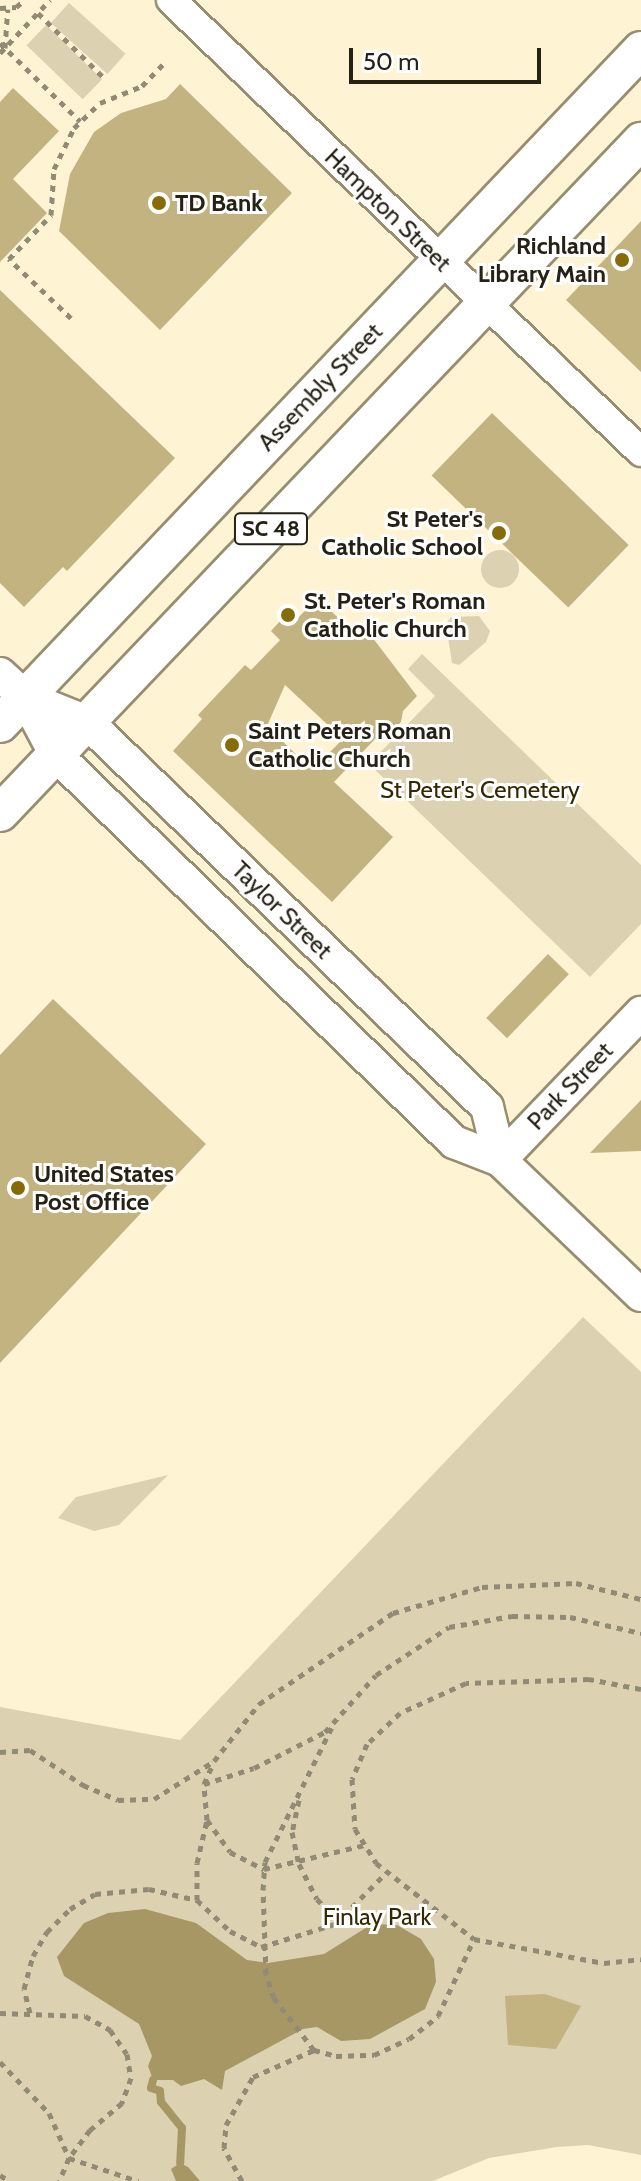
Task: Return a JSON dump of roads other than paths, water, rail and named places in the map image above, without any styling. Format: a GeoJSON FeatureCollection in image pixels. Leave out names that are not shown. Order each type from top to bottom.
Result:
{"type":"FeatureCollection","features":[{"type":"Feature","properties":{"kind":"main road","name":"Assembly Street"},"geometry":{"type":"LineString","coordinates":[[0,724],[12,686],[440,261],[641,50]]}},
{"type":"Feature","properties":{"kind":"main road","name":"SC 48"},"geometry":{"type":"LineString","coordinates":[[0,813],[641,141]]}},
{"type":"Feature","properties":{"kind":"main road","name":"Taylor Street"},"geometry":{"type":"LineString","coordinates":[[12,686],[87,722],[487,1107],[500,1160]]}},
{"type":"Feature","properties":{"kind":"main road","name":"Taylor Street"},"geometry":{"type":"LineString","coordinates":[[12,686],[56,755],[454,1142],[500,1160],[641,1295]]}},
{"type":"Feature","properties":{"kind":"main road","name":"Park Street"},"geometry":{"type":"LineString","coordinates":[[500,1160],[641,1013]]}},
{"type":"Feature","properties":{"kind":"street","name":"Hampton Street"},"geometry":{"type":"LineString","coordinates":[[171,0],[641,452]]}},
{"type":"Feature","properties":{"kind":"waterway"},"geometry":{"type":"LineString","coordinates":[[153,2080],[151,2088],[160,2091],[161,2102],[182,2128],[180,2163]]}},
{"type":"Feature","properties":{"kind":"place","name":"TD Bank"},"geometry":{"type":"Point","coordinates":[159,203]}},
{"type":"Feature","properties":{"kind":"place","name":"Richland Library Main"},"geometry":{"type":"Point","coordinates":[622,260]}},
{"type":"Feature","properties":{"kind":"place","name":"St Peter's Catholic School"},"geometry":{"type":"Point","coordinates":[499,533]}},
{"type":"Feature","properties":{"kind":"place","name":"St. Peter's Roman Catholic Church"},"geometry":{"type":"Point","coordinates":[288,615]}},
{"type":"Feature","properties":{"kind":"place","name":"Saint Peters Roman Catholic Church"},"geometry":{"type":"Point","coordinates":[232,745]}},
{"type":"Feature","properties":{"kind":"place","name":"United States Post Office"},"geometry":{"type":"Point","coordinates":[18,1188]}},
{"type":"Feature","properties":{"kind":"park label","name":"St Peter's Cemetery"},"geometry":{"type":"Point","coordinates":[480,790]}},
{"type":"Feature","properties":{"kind":"park label","name":"Finlay Park"},"geometry":{"type":"Point","coordinates":[377,1917]}}]}
